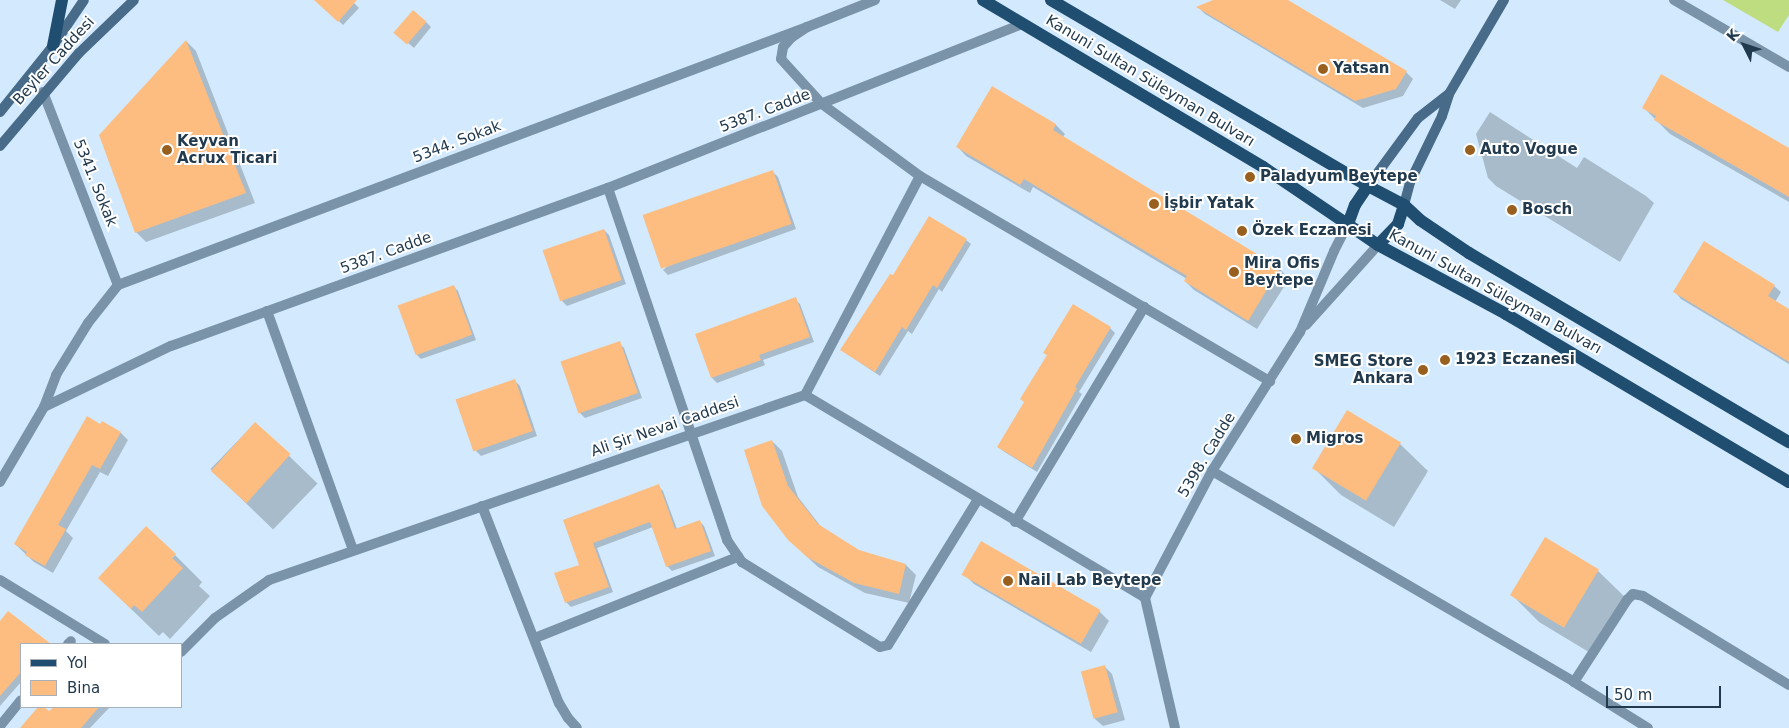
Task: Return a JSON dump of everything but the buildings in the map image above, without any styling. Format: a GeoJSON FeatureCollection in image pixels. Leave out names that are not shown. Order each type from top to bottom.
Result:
{"type":"FeatureCollection","features":[{"type":"Feature","properties":{"kind":"main road"},"geometry":{"type":"LineString","coordinates":[[53,46],[62,0]]}},
{"type":"Feature","properties":{"kind":"main road","name":"Kanuni Sultan Süleyman Bulvarı"},"geometry":{"type":"LineString","coordinates":[[984,0],[1263,167],[1378,245],[1467,292],[1789,482]]}},
{"type":"Feature","properties":{"kind":"main road","name":"Kanuni Sultan Süleyman Bulvarı"},"geometry":{"type":"LineString","coordinates":[[1051,0],[1368,186],[1404,205],[1420,220],[1469,253],[1789,442]]}},
{"type":"Feature","properties":{"kind":"main road"},"geometry":{"type":"LineString","coordinates":[[1348,224],[1355,205],[1368,186]]}},
{"type":"Feature","properties":{"kind":"main road"},"geometry":{"type":"LineString","coordinates":[[1378,245],[1398,224],[1404,205]]}},
{"type":"Feature","properties":{"kind":"street","name":"Beyler Caddesi"},"geometry":{"type":"LineString","coordinates":[[0,112],[53,46],[84,0]]}},
{"type":"Feature","properties":{"kind":"street","name":"Beyler Caddesi"},"geometry":{"type":"LineString","coordinates":[[0,146],[43,92],[79,53],[134,0]]}},
{"type":"Feature","properties":{"kind":"street","name":"5344. Sokak"},"geometry":{"type":"LineString","coordinates":[[118,285],[876,0]]}},
{"type":"Feature","properties":{"kind":"street"},"geometry":{"type":"LineString","coordinates":[[1404,205],[1410,182],[1442,116],[1449,94],[1504,0]]}},
{"type":"Feature","properties":{"kind":"street"},"geometry":{"type":"LineString","coordinates":[[1674,0],[1789,67]]}},
{"type":"Feature","properties":{"kind":"street","name":"5387. Cadde"},"geometry":{"type":"LineString","coordinates":[[44,407],[170,346],[608,188],[1023,24]]}},
{"type":"Feature","properties":{"kind":"street"},"geometry":{"type":"LineString","coordinates":[[807,27],[792,37],[783,47],[781,59],[822,104],[920,176],[1270,381]]}},
{"type":"Feature","properties":{"kind":"street","name":"5341. Sokak"},"geometry":{"type":"LineString","coordinates":[[43,92],[118,285]]}},
{"type":"Feature","properties":{"kind":"street"},"geometry":{"type":"LineString","coordinates":[[1368,186],[1418,118],[1449,94]]}},
{"type":"Feature","properties":{"kind":"street"},"geometry":{"type":"LineString","coordinates":[[920,176],[805,396],[1145,598],[1175,728]]}},
{"type":"Feature","properties":{"kind":"street"},"geometry":{"type":"LineString","coordinates":[[608,188],[727,540],[738,557],[752,570],[880,647],[888,645],[978,499]]}},
{"type":"Feature","properties":{"kind":"street","name":"5398. Cadde"},"geometry":{"type":"LineString","coordinates":[[1145,598],[1212,471],[1300,332],[1348,224]]}},
{"type":"Feature","properties":{"kind":"street","name":"5398. Cadde"},"geometry":{"type":"LineString","coordinates":[[1300,332],[1378,245]]}},
{"type":"Feature","properties":{"kind":"street"},"geometry":{"type":"LineString","coordinates":[[0,482],[44,407],[60,368],[88,322],[118,285]]}},
{"type":"Feature","properties":{"kind":"street"},"geometry":{"type":"LineString","coordinates":[[1015,522],[1144,307]]}},
{"type":"Feature","properties":{"kind":"street"},"geometry":{"type":"LineString","coordinates":[[267,312],[353,550]]}},
{"type":"Feature","properties":{"kind":"street","name":"Ali Şir Nevai Caddesi"},"geometry":{"type":"LineString","coordinates":[[182,651],[216,618],[269,580],[805,396]]}},
{"type":"Feature","properties":{"kind":"street"},"geometry":{"type":"LineString","coordinates":[[1212,471],[1574,682],[1648,728]]}},
{"type":"Feature","properties":{"kind":"street"},"geometry":{"type":"LineString","coordinates":[[482,506],[559,703],[577,728]]}},
{"type":"Feature","properties":{"kind":"street"},"geometry":{"type":"LineString","coordinates":[[535,638],[738,557]]}},
{"type":"Feature","properties":{"kind":"street"},"geometry":{"type":"LineString","coordinates":[[0,580],[102,643]]}},
{"type":"Feature","properties":{"kind":"street"},"geometry":{"type":"LineString","coordinates":[[1574,682],[1626,600],[1633,594],[1643,596],[1789,685]]}},
{"type":"Feature","properties":{"kind":"street"},"geometry":{"type":"LineString","coordinates":[[0,726],[20,701]]}},
{"type":"Feature","properties":{"kind":"green space"},"geometry":{"type":"Polygon","coordinates":[[[1723,0],[1789,0],[1789,15],[1778,32],[1723,0]]]}},
{"type":"Feature","properties":{"kind":"place","name":"Yatsan"},"geometry":{"type":"Point","coordinates":[1323,69]}},
{"type":"Feature","properties":{"kind":"place","name":"Keyvan Acrux Ticari"},"geometry":{"type":"Point","coordinates":[167,150]}},
{"type":"Feature","properties":{"kind":"place","name":"Auto Vogue"},"geometry":{"type":"Point","coordinates":[1470,150]}},
{"type":"Feature","properties":{"kind":"place","name":"Paladyum Beytepe"},"geometry":{"type":"Point","coordinates":[1250,177]}},
{"type":"Feature","properties":{"kind":"place","name":"İşbir Yatak"},"geometry":{"type":"Point","coordinates":[1154,204]}},
{"type":"Feature","properties":{"kind":"place","name":"Bosch"},"geometry":{"type":"Point","coordinates":[1512,210]}},
{"type":"Feature","properties":{"kind":"place","name":"Özek Eczanesi"},"geometry":{"type":"Point","coordinates":[1242,231]}},
{"type":"Feature","properties":{"kind":"place","name":"Mira Ofis Beytepe"},"geometry":{"type":"Point","coordinates":[1234,272]}},
{"type":"Feature","properties":{"kind":"place","name":"1923 Eczanesi"},"geometry":{"type":"Point","coordinates":[1445,360]}},
{"type":"Feature","properties":{"kind":"place","name":"SMEG Store Ankara"},"geometry":{"type":"Point","coordinates":[1423,370]}},
{"type":"Feature","properties":{"kind":"place","name":"Migros"},"geometry":{"type":"Point","coordinates":[1296,439]}},
{"type":"Feature","properties":{"kind":"place","name":"Nail Lab Beytepe"},"geometry":{"type":"Point","coordinates":[1008,581]}}]}
